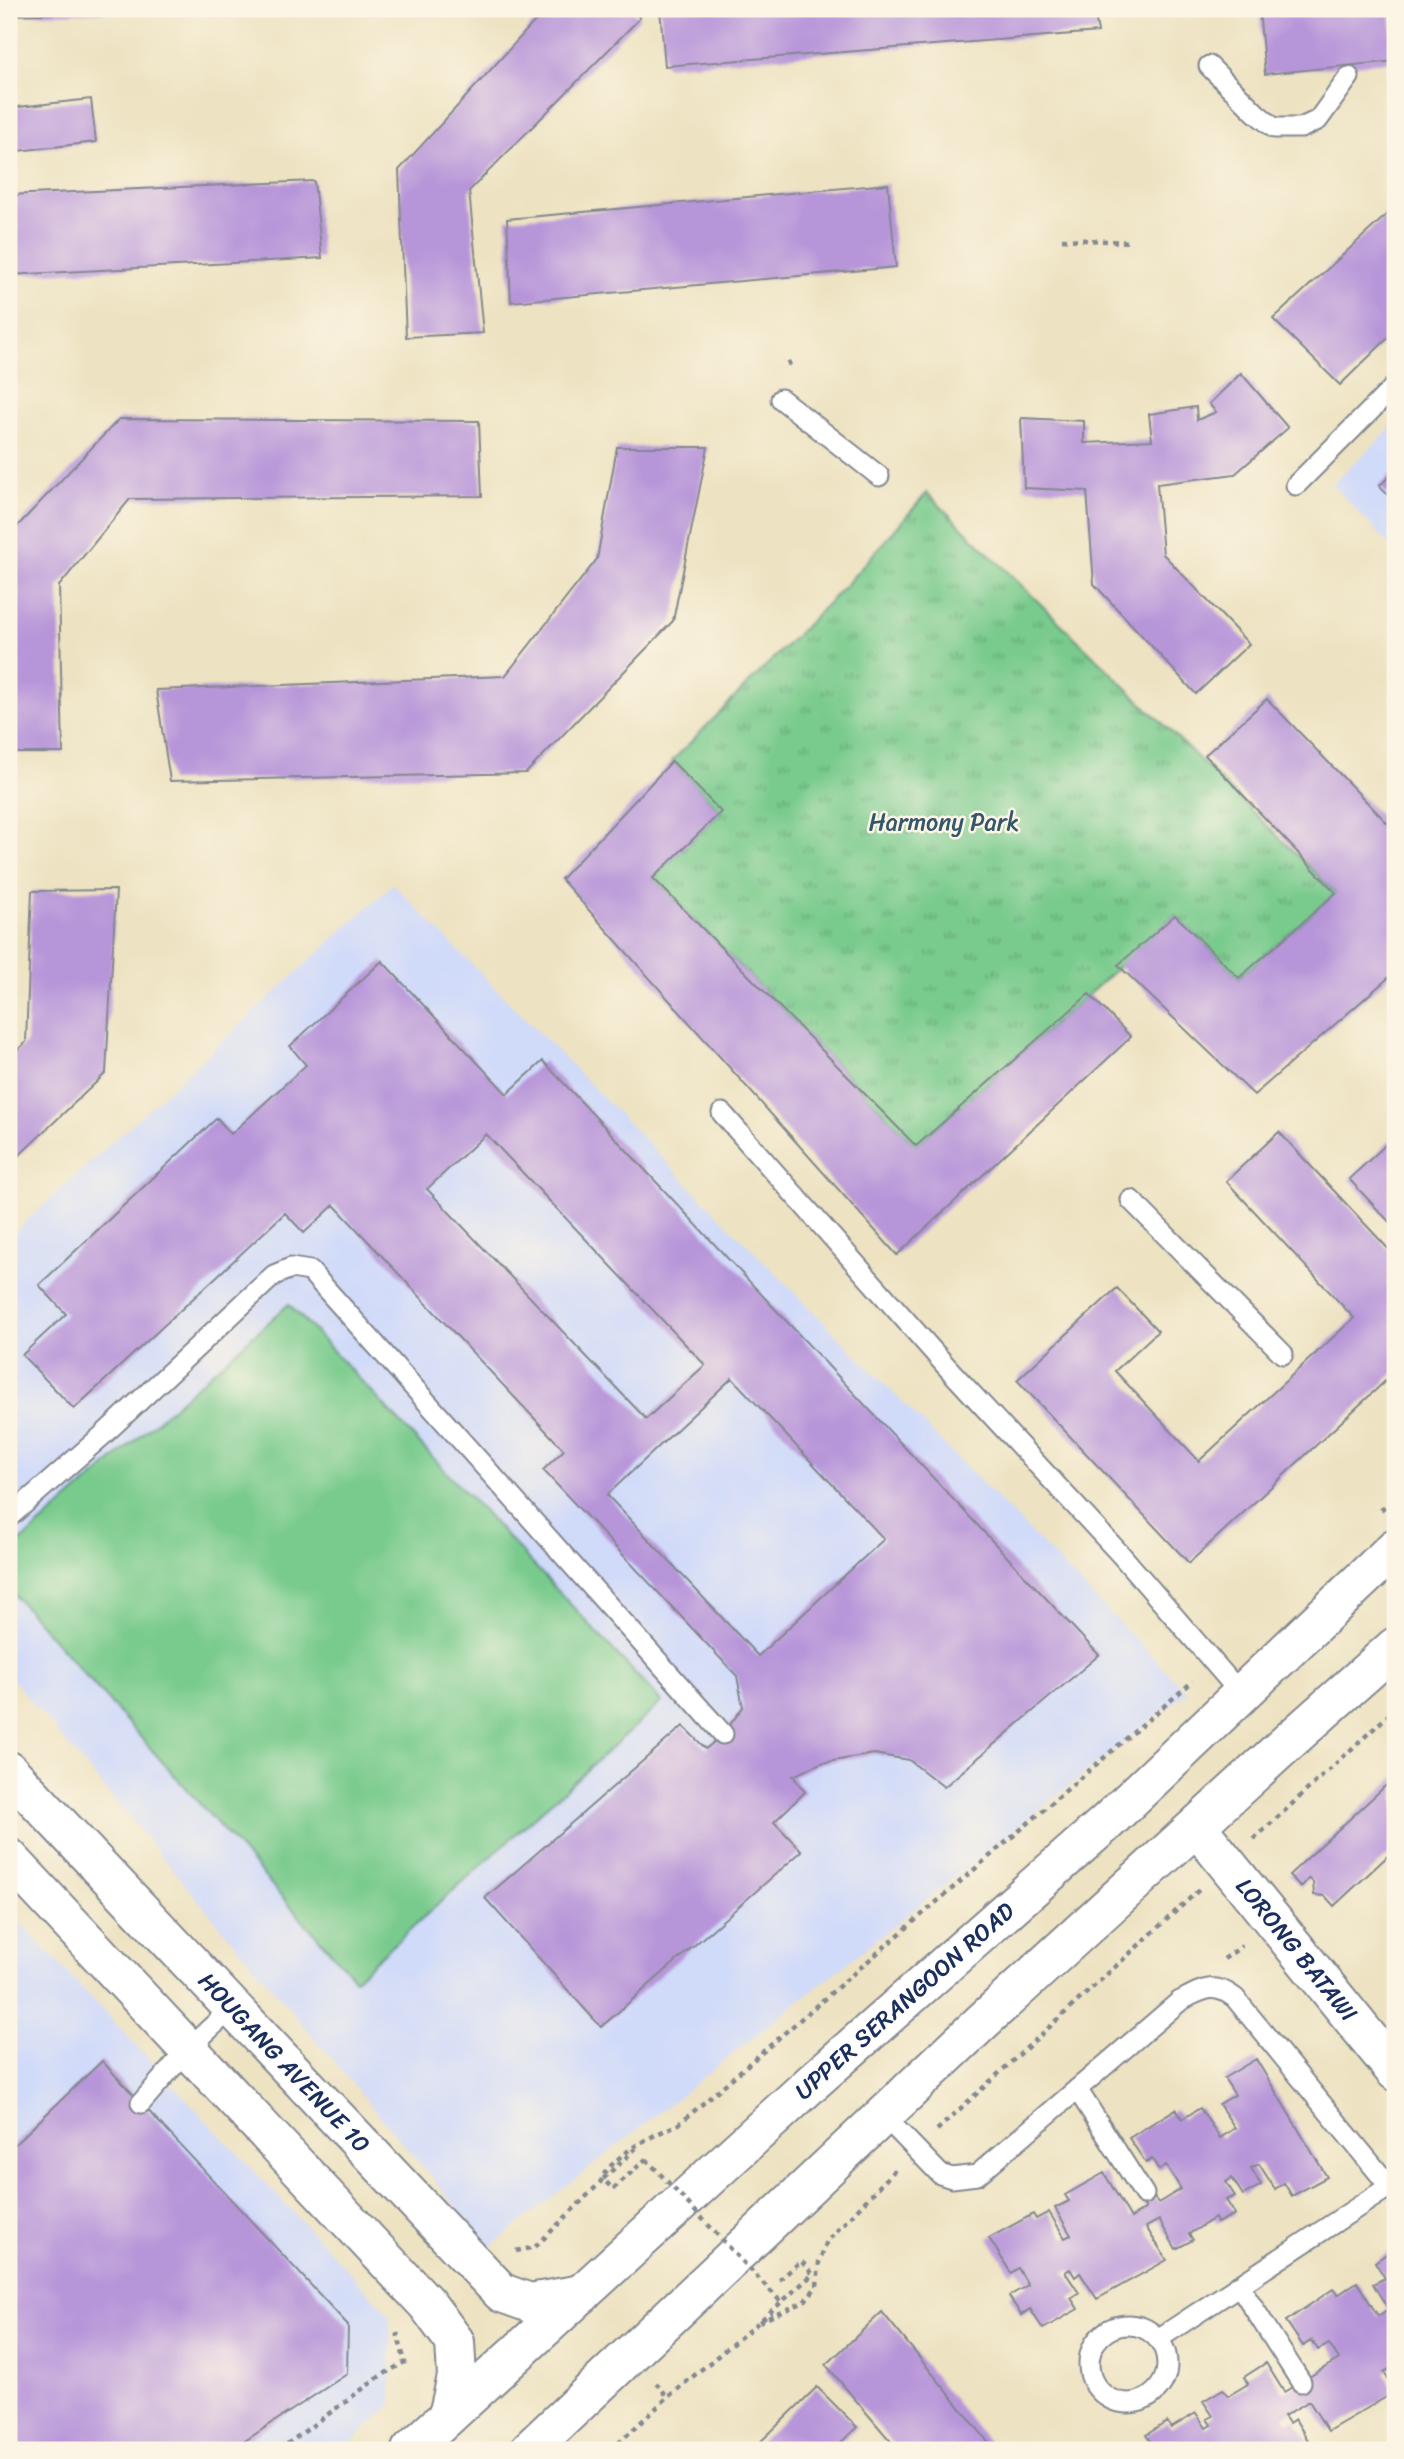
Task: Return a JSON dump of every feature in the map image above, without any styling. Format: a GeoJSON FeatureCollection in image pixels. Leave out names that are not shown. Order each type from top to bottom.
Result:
{"type":"FeatureCollection","features":[{"type":"Feature","properties":{"kind":"main road","name":"UPPER SERANGOON ROAD"},"geometry":{"type":"LineString","coordinates":[[411,2450],[816,2080],[1107,1822],[1395,1548]]}},
{"type":"Feature","properties":{"kind":"main road"},"geometry":{"type":"LineString","coordinates":[[529,2450],[883,2115],[1395,1647]]}},
{"type":"Feature","properties":{"kind":"main road","name":"HOUGANG AVENUE 10"},"geometry":{"type":"LineString","coordinates":[[9,1771],[502,2293],[530,2303],[582,2294]]}},
{"type":"Feature","properties":{"kind":"main road","name":"LORONG BATAWI"},"geometry":{"type":"LineString","coordinates":[[1197,1827],[1395,2070]]}},
{"type":"Feature","properties":{"kind":"main road"},"geometry":{"type":"LineString","coordinates":[[9,1858],[177,2050],[427,2304],[455,2342],[457,2377],[448,2416]]}},
{"type":"Feature","properties":{"kind":"lane"},"geometry":{"type":"LineString","coordinates":[[1209,66],[1274,128],[1301,128],[1318,120],[1349,76]]}},
{"type":"Feature","properties":{"kind":"lane"},"geometry":{"type":"LineString","coordinates":[[1296,485],[1395,386]]}},
{"type":"Feature","properties":{"kind":"lane"},"geometry":{"type":"LineString","coordinates":[[781,399],[879,476]]}},
{"type":"Feature","properties":{"kind":"lane"},"geometry":{"type":"LineString","coordinates":[[722,1113],[947,1367],[1122,1556],[1241,1694]]}},
{"type":"Feature","properties":{"kind":"lane"},"geometry":{"type":"LineString","coordinates":[[1131,1200],[1283,1354]]}},
{"type":"Feature","properties":{"kind":"lane"},"geometry":{"type":"LineString","coordinates":[[9,1517],[103,1435],[274,1275],[291,1268],[310,1271],[723,1734]]}},
{"type":"Feature","properties":{"kind":"lane"},"geometry":{"type":"LineString","coordinates":[[883,2115],[940,2174],[952,2178],[977,2175],[1180,2001],[1206,1988],[1226,1991],[1235,1998],[1392,2190],[1158,2339]]}},
{"type":"Feature","properties":{"kind":"lane"},"geometry":{"type":"LineString","coordinates":[[141,2103],[177,2050],[232,2008]]}},
{"type":"Feature","properties":{"kind":"lane"},"geometry":{"type":"LineString","coordinates":[[1077,2089],[1144,2194]]}},
{"type":"Feature","properties":{"kind":"lane"},"geometry":{"type":"LineString","coordinates":[[1239,2285],[1301,2382]]}},
{"type":"Feature","properties":{"kind":"lane"},"geometry":{"type":"LineString","coordinates":[[1125,2326],[1137,2327],[1158,2339],[1168,2363],[1160,2388],[1138,2403],[1124,2403],[1101,2392],[1093,2381],[1090,2356],[1103,2335],[1125,2326]]}},
{"type":"Feature","properties":{"kind":"path"},"geometry":{"type":"LineString","coordinates":[[1062,239],[1131,242]]}},
{"type":"Feature","properties":{"kind":"path"},"geometry":{"type":"LineString","coordinates":[[1377,1514],[1395,1496]]}},
{"type":"Feature","properties":{"kind":"path"},"geometry":{"type":"LineString","coordinates":[[603,2179],[606,2171],[639,2142],[679,2124],[1214,1663]]}},
{"type":"Feature","properties":{"kind":"path"},"geometry":{"type":"LineString","coordinates":[[760,2322],[804,2302],[817,2286],[819,2262],[827,2241],[917,2148],[1395,1709]]}},
{"type":"Feature","properties":{"kind":"path"},"geometry":{"type":"LineString","coordinates":[[503,2250],[517,2251],[535,2247],[636,2148]]}},
{"type":"Feature","properties":{"kind":"path"},"geometry":{"type":"LineString","coordinates":[[603,2179],[613,2189],[646,2159],[782,2303]]}},
{"type":"Feature","properties":{"kind":"path"},"geometry":{"type":"LineString","coordinates":[[611,2450],[668,2397],[760,2322],[813,2274],[801,2261],[777,2282]]}},
{"type":"Feature","properties":{"kind":"path"},"geometry":{"type":"LineString","coordinates":[[279,2450],[379,2377],[405,2362],[397,2330]]}},
{"type":"Feature","properties":{"kind":"path"},"geometry":{"type":"LineString","coordinates":[[632,2352],[668,2397]]}},
{"type":"Feature","properties":{"kind":"shaded area"},"geometry":{"type":"Polygon","coordinates":[[[1395,425],[1395,551],[1332,484],[1395,425]]]}},
{"type":"Feature","properties":{"kind":"shaded area"},"geometry":{"type":"Polygon","coordinates":[[[393,884],[1187,1692],[490,2247],[9,1675],[9,1237],[393,884]]]}},
{"type":"Feature","properties":{"kind":"shaded area"},"geometry":{"type":"Polygon","coordinates":[[[9,1911],[390,2315],[392,2404],[343,2450],[9,2450],[9,1911]]]}},
{"type":"Feature","properties":{"kind":"green space","name":"Harmony Park"},"geometry":{"type":"Polygon","coordinates":[[[927,493],[1336,893],[1239,978],[1175,915],[916,1146],[653,878],[721,812],[672,761],[847,584],[927,493]]]}},
{"type":"Feature","properties":{"kind":"green space"},"geometry":{"type":"Polygon","coordinates":[[[289,1304],[662,1702],[355,1979],[9,1589],[9,1552],[289,1304]]]}},
{"type":"Feature","properties":{"kind":"building"},"geometry":{"type":"Polygon","coordinates":[[[9,9],[142,9],[143,11],[9,15],[9,9]]]}},
{"type":"Feature","properties":{"kind":"building"},"geometry":{"type":"Polygon","coordinates":[[[546,9],[631,9],[640,18],[469,191],[483,333],[406,337],[399,170],[546,9]]]}},
{"type":"Feature","properties":{"kind":"building"},"geometry":{"type":"Polygon","coordinates":[[[660,9],[1094,9],[1098,32],[665,66],[660,9]]]}},
{"type":"Feature","properties":{"kind":"building"},"geometry":{"type":"Polygon","coordinates":[[[1259,9],[1390,9],[1395,61],[1265,74],[1259,9]]]}},
{"type":"Feature","properties":{"kind":"building"},"geometry":{"type":"Polygon","coordinates":[[[91,99],[96,142],[9,152],[9,108],[91,99]]]}},
{"type":"Feature","properties":{"kind":"building"},"geometry":{"type":"Polygon","coordinates":[[[314,181],[322,258],[9,275],[9,195],[314,181]]]}},
{"type":"Feature","properties":{"kind":"building"},"geometry":{"type":"Polygon","coordinates":[[[888,184],[896,267],[511,302],[507,219],[888,184]]]}},
{"type":"Feature","properties":{"kind":"building"},"geometry":{"type":"Polygon","coordinates":[[[1395,207],[1395,331],[1340,385],[1273,319],[1395,207]]]}},
{"type":"Feature","properties":{"kind":"building"},"geometry":{"type":"Polygon","coordinates":[[[1241,373],[1288,428],[1235,474],[1157,484],[1163,554],[1249,644],[1196,694],[1094,584],[1087,491],[1024,488],[1021,418],[1084,421],[1084,443],[1152,440],[1149,414],[1196,407],[1197,420],[1216,412],[1209,404],[1241,373]]]}},
{"type":"Feature","properties":{"kind":"building"},"geometry":{"type":"Polygon","coordinates":[[[119,419],[479,421],[482,496],[130,499],[59,586],[63,753],[9,753],[9,535],[119,419]]]}},
{"type":"Feature","properties":{"kind":"building"},"geometry":{"type":"Polygon","coordinates":[[[617,447],[708,447],[673,621],[526,773],[170,781],[156,690],[505,676],[597,559],[617,447]]]}},
{"type":"Feature","properties":{"kind":"building"},"geometry":{"type":"Polygon","coordinates":[[[1395,471],[1395,502],[1379,486],[1395,471]]]}},
{"type":"Feature","properties":{"kind":"building"},"geometry":{"type":"Polygon","coordinates":[[[1267,699],[1395,831],[1395,972],[1254,1095],[1118,965],[1175,915],[1239,978],[1336,893],[1205,755],[1267,699]]]}},
{"type":"Feature","properties":{"kind":"building"},"geometry":{"type":"Polygon","coordinates":[[[672,761],[721,812],[653,878],[916,1146],[1089,994],[1131,1037],[897,1255],[561,879],[672,761]]]}},
{"type":"Feature","properties":{"kind":"building"},"geometry":{"type":"Polygon","coordinates":[[[116,890],[106,1073],[9,1165],[9,1058],[26,1042],[32,891],[116,890]]]}},
{"type":"Feature","properties":{"kind":"building"},"geometry":{"type":"Polygon","coordinates":[[[382,961],[507,1094],[543,1061],[1099,1655],[944,1787],[909,1760],[874,1754],[821,1763],[793,1776],[805,1792],[774,1822],[802,1851],[601,2027],[485,1898],[683,1726],[706,1749],[723,1734],[743,1707],[737,1676],[543,1470],[564,1450],[334,1205],[304,1233],[285,1213],[74,1409],[22,1355],[66,1314],[39,1285],[217,1118],[231,1134],[306,1065],[290,1046],[382,961]],[[486,1134],[427,1189],[646,1419],[705,1365],[486,1134]],[[732,1378],[607,1495],[758,1656],[884,1539],[732,1378]]]}},
{"type":"Feature","properties":{"kind":"building"},"geometry":{"type":"Polygon","coordinates":[[[1279,1132],[1395,1256],[1395,1372],[1189,1563],[1017,1380],[1117,1288],[1158,1331],[1115,1371],[1199,1461],[1354,1318],[1226,1181],[1279,1132]]]}},
{"type":"Feature","properties":{"kind":"building"},"geometry":{"type":"Polygon","coordinates":[[[1395,1136],[1395,1228],[1349,1179],[1395,1136]]]}},
{"type":"Feature","properties":{"kind":"building"},"geometry":{"type":"Polygon","coordinates":[[[1395,1777],[1395,1859],[1390,1854],[1334,1906],[1325,1896],[1314,1895],[1313,1882],[1309,1878],[1301,1887],[1289,1875],[1395,1777]]]}},
{"type":"Feature","properties":{"kind":"building"},"geometry":{"type":"Polygon","coordinates":[[[1256,2059],[1327,2177],[1292,2196],[1284,2183],[1275,2189],[1259,2164],[1251,2168],[1261,2185],[1243,2195],[1232,2178],[1226,2182],[1235,2196],[1226,2200],[1235,2214],[1217,2223],[1215,2218],[1189,2234],[1193,2240],[1176,2249],[1159,2220],[1146,2227],[1167,2260],[1097,2299],[1080,2273],[1075,2277],[1070,2269],[1065,2272],[1079,2293],[1071,2298],[1078,2309],[1043,2329],[1030,2309],[1021,2315],[1009,2296],[1028,2285],[1018,2268],[1011,2273],[989,2238],[1033,2214],[1036,2219],[1049,2212],[1065,2238],[1071,2235],[1055,2208],[1069,2201],[1065,2195],[1104,2173],[1131,2218],[1146,2208],[1138,2198],[1150,2191],[1158,2203],[1181,2189],[1166,2165],[1159,2170],[1152,2159],[1146,2163],[1129,2138],[1176,2109],[1182,2119],[1200,2108],[1220,2138],[1235,2128],[1219,2104],[1235,2095],[1224,2078],[1256,2059]]]}},
{"type":"Feature","properties":{"kind":"building"},"geometry":{"type":"Polygon","coordinates":[[[102,2061],[348,2325],[347,2374],[231,2450],[9,2450],[9,2150],[102,2061]]]}},
{"type":"Feature","properties":{"kind":"building"},"geometry":{"type":"Polygon","coordinates":[[[1395,2248],[1395,2366],[1384,2372],[1395,2392],[1328,2431],[1309,2401],[1284,2416],[1289,2423],[1295,2419],[1314,2450],[1156,2450],[1146,2435],[1167,2422],[1171,2428],[1196,2413],[1206,2428],[1211,2425],[1207,2419],[1213,2416],[1203,2401],[1223,2389],[1228,2396],[1248,2384],[1244,2377],[1266,2363],[1284,2392],[1339,2359],[1329,2344],[1318,2350],[1312,2340],[1303,2346],[1286,2321],[1333,2289],[1338,2295],[1357,2282],[1378,2316],[1388,2309],[1373,2284],[1385,2278],[1375,2262],[1395,2248]]]}},
{"type":"Feature","properties":{"kind":"building"},"geometry":{"type":"Polygon","coordinates":[[[882,2312],[995,2450],[898,2450],[826,2365],[882,2312]]]}},
{"type":"Feature","properties":{"kind":"building"},"geometry":{"type":"Polygon","coordinates":[[[817,2387],[857,2427],[833,2450],[752,2450],[817,2387]]]}}]}
